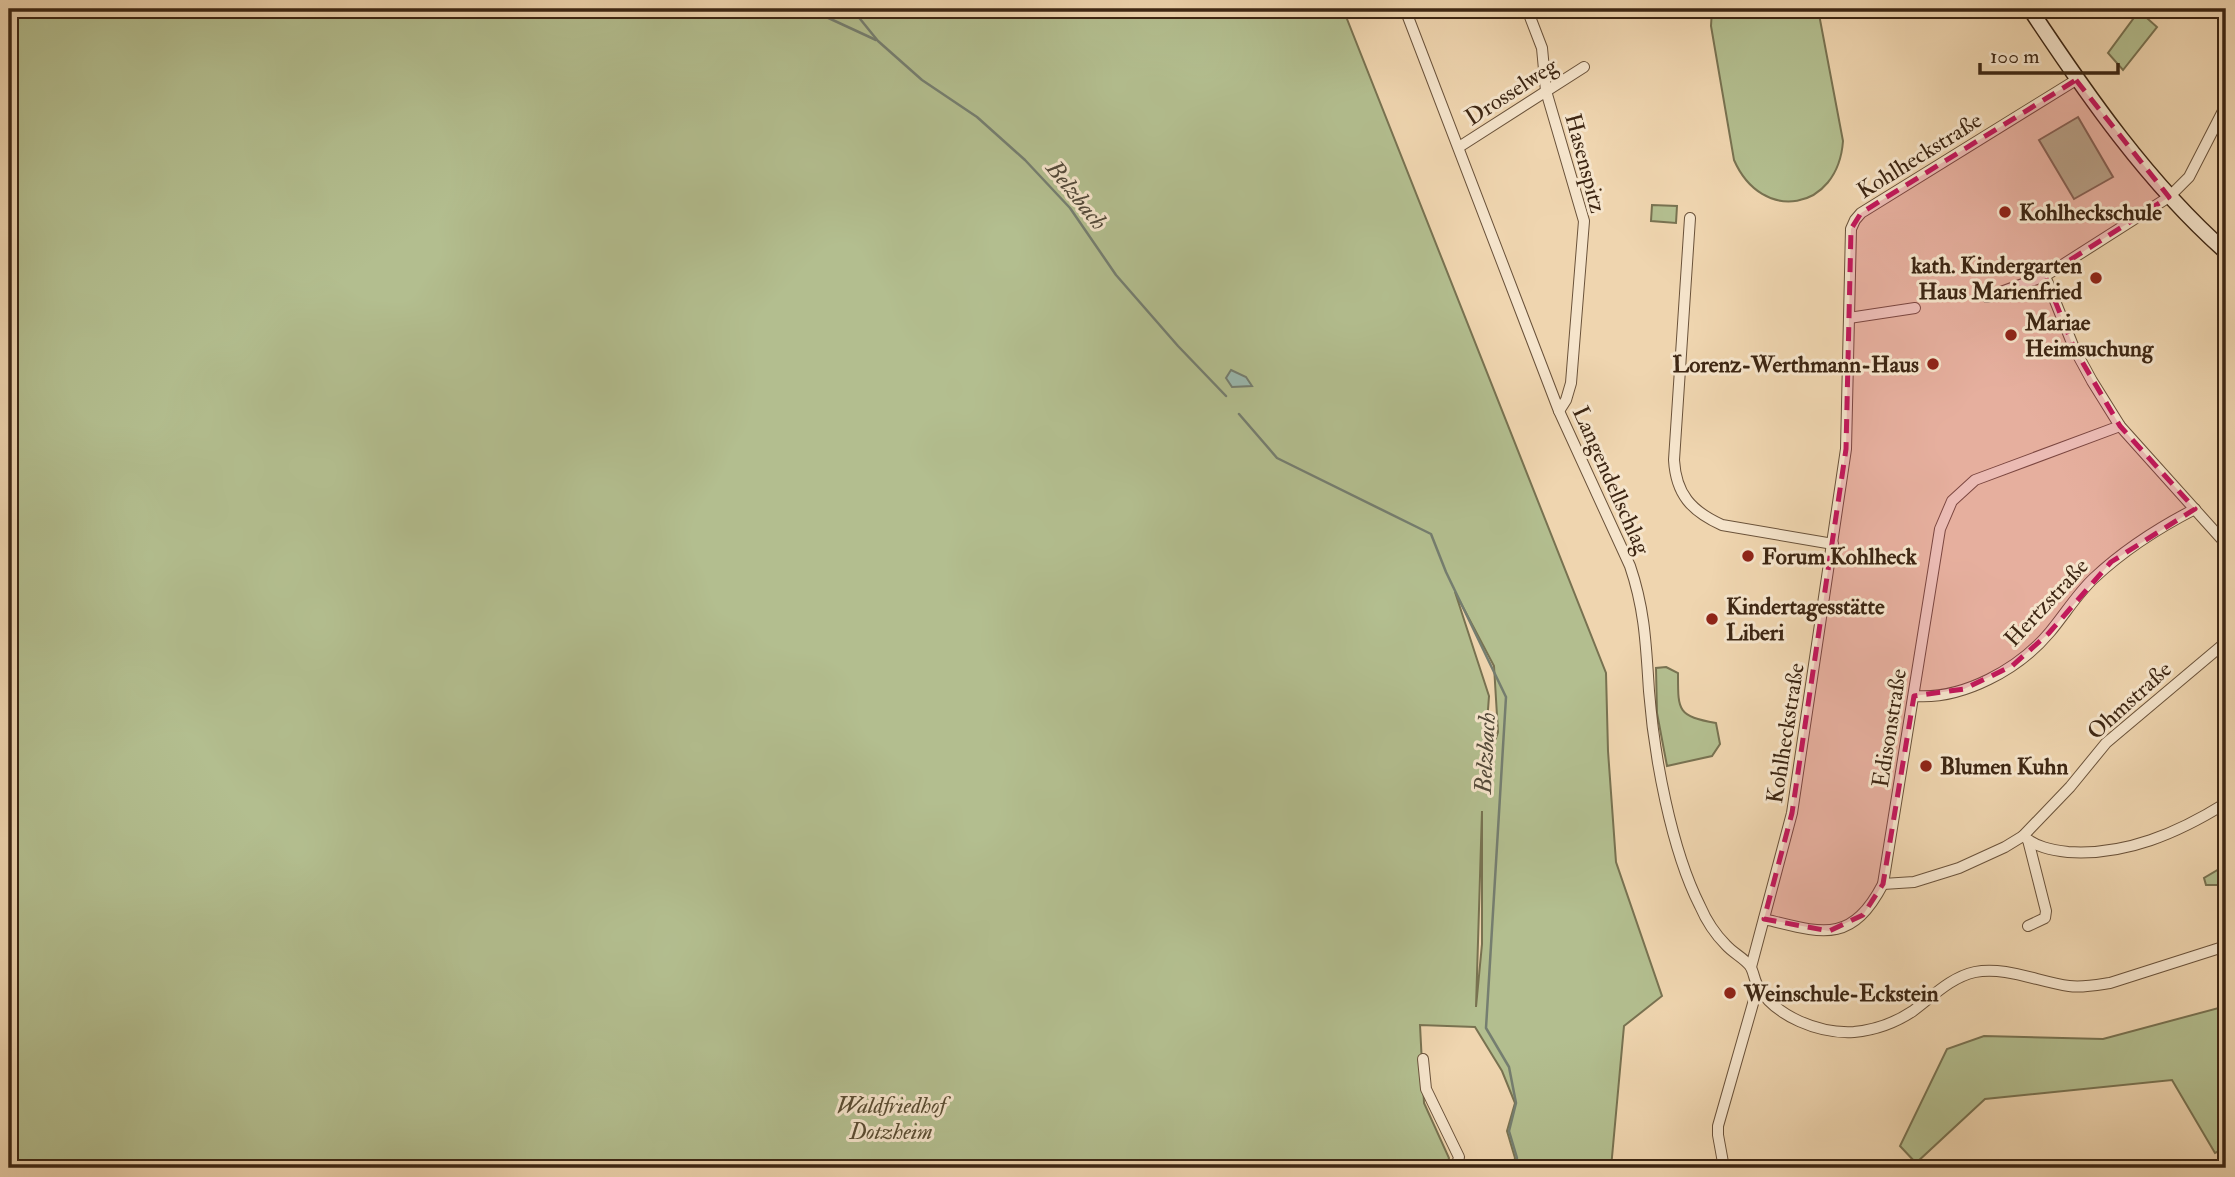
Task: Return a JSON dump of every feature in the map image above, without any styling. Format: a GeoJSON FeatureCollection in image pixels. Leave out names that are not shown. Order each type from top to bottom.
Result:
{"type":"FeatureCollection","features":[{"type":"Feature","properties":{"kind":"street","name":"Langendellschlag"},"geometry":{"type":"LineString","coordinates":[[1405,9],[1559,411],[1630,566],[1638,590],[1648,649],[1649,691],[1658,765],[1689,883],[1712,927],[1726,945],[1751,967]]}},
{"type":"Feature","properties":{"kind":"street","name":"Hasenspitz"},"geometry":{"type":"LineString","coordinates":[[1527,9],[1542,48],[1546,91],[1584,221],[1571,383],[1566,400],[1559,411]]}},
{"type":"Feature","properties":{"kind":"street"},"geometry":{"type":"LineString","coordinates":[[2030,9],[2077,80],[2169,197],[2226,252]]}},
{"type":"Feature","properties":{"kind":"street","name":"Drosselweg"},"geometry":{"type":"LineString","coordinates":[[1459,147],[1584,67]]}},
{"type":"Feature","properties":{"kind":"street","name":"Kohlheckstraße"},"geometry":{"type":"LineString","coordinates":[[1751,967],[1792,813],[1846,450],[1851,229],[1861,213],[2077,80]]}},
{"type":"Feature","properties":{"kind":"street"},"geometry":{"type":"LineString","coordinates":[[1987,297],[2045,276],[2169,197],[2189,177],[2226,105]]}},
{"type":"Feature","properties":{"kind":"street"},"geometry":{"type":"LineString","coordinates":[[1690,218],[1674,460],[1679,487],[1692,507],[1706,518],[1722,525],[1833,544]]}},
{"type":"Feature","properties":{"kind":"street"},"geometry":{"type":"LineString","coordinates":[[2045,276],[2074,348],[2120,426],[2226,544]]}},
{"type":"Feature","properties":{"kind":"street"},"geometry":{"type":"LineString","coordinates":[[1849,318],[1915,308]]}},
{"type":"Feature","properties":{"kind":"street","name":"Edisonstraße"},"geometry":{"type":"LineString","coordinates":[[1765,919],[1810,930],[1829,931],[1848,926],[1863,915],[1883,884],[1940,529],[1952,501],[1975,480],[2120,426]]}},
{"type":"Feature","properties":{"kind":"street","name":"Hertzstraße"},"geometry":{"type":"LineString","coordinates":[[1914,696],[1941,695],[1964,689],[2012,666],[2048,634],[2075,598],[2111,562],[2154,531],[2195,509]]}},
{"type":"Feature","properties":{"kind":"street","name":"Ohmstraße"},"geometry":{"type":"LineString","coordinates":[[1883,884],[1914,882],[1959,868],[2025,838],[2106,743],[2226,642]]}},
{"type":"Feature","properties":{"kind":"street"},"geometry":{"type":"LineString","coordinates":[[2025,838],[2036,846],[2060,851],[2103,852],[2122,849],[2142,844],[2194,822],[2226,803]]}},
{"type":"Feature","properties":{"kind":"street"},"geometry":{"type":"LineString","coordinates":[[2025,838],[2046,911],[2045,918],[2028,926]]}},
{"type":"Feature","properties":{"kind":"street"},"geometry":{"type":"LineString","coordinates":[[1751,967],[1758,986],[1772,1003],[1789,1016],[1819,1028],[1851,1032],[1872,1030],[1893,1023],[1960,977],[1975,972],[1990,971],[2071,987],[2093,986],[2226,946]]}},
{"type":"Feature","properties":{"kind":"street"},"geometry":{"type":"LineString","coordinates":[[1724,1168],[1718,1126],[1758,986]]}},
{"type":"Feature","properties":{"kind":"street"},"geometry":{"type":"LineString","coordinates":[[1423,1059],[1426,1089],[1460,1157],[1456,1168]]}},
{"type":"Feature","properties":{"kind":"highlighted area"},"geometry":{"type":"Polygon","coordinates":[[[2076,80],[2169,197],[2045,276],[2074,348],[2120,426],[2195,509],[2111,562],[2048,634],[2012,666],[1964,689],[1914,696],[1883,884],[1863,915],[1829,931],[1764,919],[1792,813],[1846,449],[1851,229],[1861,213],[2076,80]]]}},
{"type":"Feature","properties":{"kind":"green space","name":"Waldfriedhof Dotzheim"},"geometry":{"type":"Polygon","coordinates":[[[9,9],[1343,9],[1606,673],[1608,751],[1616,862],[1662,996],[1624,1026],[1611,1168],[1512,1168],[1515,1158],[1507,1131],[1515,1103],[1502,1071],[1475,1027],[1420,1025],[1424,1103],[1449,1158],[1446,1168],[9,1168],[9,9]],[[1455,592],[1489,696],[1483,777],[1498,732],[1494,666],[1455,592]],[[1482,811],[1476,1007],[1482,944],[1482,811]]]}},
{"type":"Feature","properties":{"kind":"green space"},"geometry":{"type":"Polygon","coordinates":[[[1712,9],[1818,9],[1843,141],[1838,165],[1828,182],[1814,195],[1797,201],[1779,201],[1762,194],[1747,180],[1734,160],[1711,26],[1712,9]]]}},
{"type":"Feature","properties":{"kind":"green space"},"geometry":{"type":"Polygon","coordinates":[[[2139,11],[2157,27],[2123,70],[2108,53],[2139,11]]]}},
{"type":"Feature","properties":{"kind":"green space"},"geometry":{"type":"Polygon","coordinates":[[[2078,117],[2113,177],[2074,199],[2039,140],[2078,117]]]}},
{"type":"Feature","properties":{"kind":"green space"},"geometry":{"type":"Polygon","coordinates":[[[1652,205],[1677,206],[1676,223],[1651,221],[1652,205]]]}},
{"type":"Feature","properties":{"kind":"green space"},"geometry":{"type":"Polygon","coordinates":[[[1666,667],[1678,673],[1678,696],[1682,710],[1694,718],[1716,723],[1720,744],[1712,756],[1667,766],[1657,713],[1656,668],[1666,667]]]}},
{"type":"Feature","properties":{"kind":"green space"},"geometry":{"type":"Polygon","coordinates":[[[2226,865],[2226,885],[2206,885],[2204,878],[2226,865]]]}},
{"type":"Feature","properties":{"kind":"green space"},"geometry":{"type":"Polygon","coordinates":[[[2226,1006],[2226,1148],[2215,1153],[2172,1080],[1985,1099],[1916,1163],[1900,1146],[1947,1049],[1984,1036],[2103,1039],[2226,1006]]]}},
{"type":"Feature","properties":{"kind":"water"},"geometry":{"type":"Polygon","coordinates":[[[1231,370],[1246,377],[1252,386],[1232,387],[1226,378],[1231,370]]]}},
{"type":"Feature","properties":{"kind":"waterway"},"geometry":{"type":"LineString","coordinates":[[809,9],[876,40]]}},
{"type":"Feature","properties":{"kind":"waterway","name":"Belzbach"},"geometry":{"type":"LineString","coordinates":[[852,9],[878,41],[922,80],[977,117],[1025,160],[1070,208],[1116,275],[1226,396]]}},
{"type":"Feature","properties":{"kind":"waterway","name":"Belzbach"},"geometry":{"type":"LineString","coordinates":[[1239,414],[1277,458],[1431,534],[1446,572],[1506,697],[1486,1028],[1509,1067],[1516,1103],[1509,1131],[1517,1158],[1514,1168]]}},
{"type":"Feature","properties":{"kind":"place","name":"Kohlheckschule"},"geometry":{"type":"Point","coordinates":[2005,212]}},
{"type":"Feature","properties":{"kind":"place","name":"kath. Kindergarten Haus Marienfried"},"geometry":{"type":"Point","coordinates":[2096,278]}},
{"type":"Feature","properties":{"kind":"place","name":"Mariae Heimsuchung"},"geometry":{"type":"Point","coordinates":[2011,335]}},
{"type":"Feature","properties":{"kind":"place","name":"Lorenz-Werthmann-Haus"},"geometry":{"type":"Point","coordinates":[1933,364]}},
{"type":"Feature","properties":{"kind":"place","name":"Forum Kohlheck"},"geometry":{"type":"Point","coordinates":[1748,556]}},
{"type":"Feature","properties":{"kind":"place","name":"Kindertagesstätte Liberi"},"geometry":{"type":"Point","coordinates":[1712,619]}},
{"type":"Feature","properties":{"kind":"place","name":"Blumen Kuhn"},"geometry":{"type":"Point","coordinates":[1926,766]}},
{"type":"Feature","properties":{"kind":"place","name":"Weinschule-Eckstein"},"geometry":{"type":"Point","coordinates":[1730,993]}}]}
